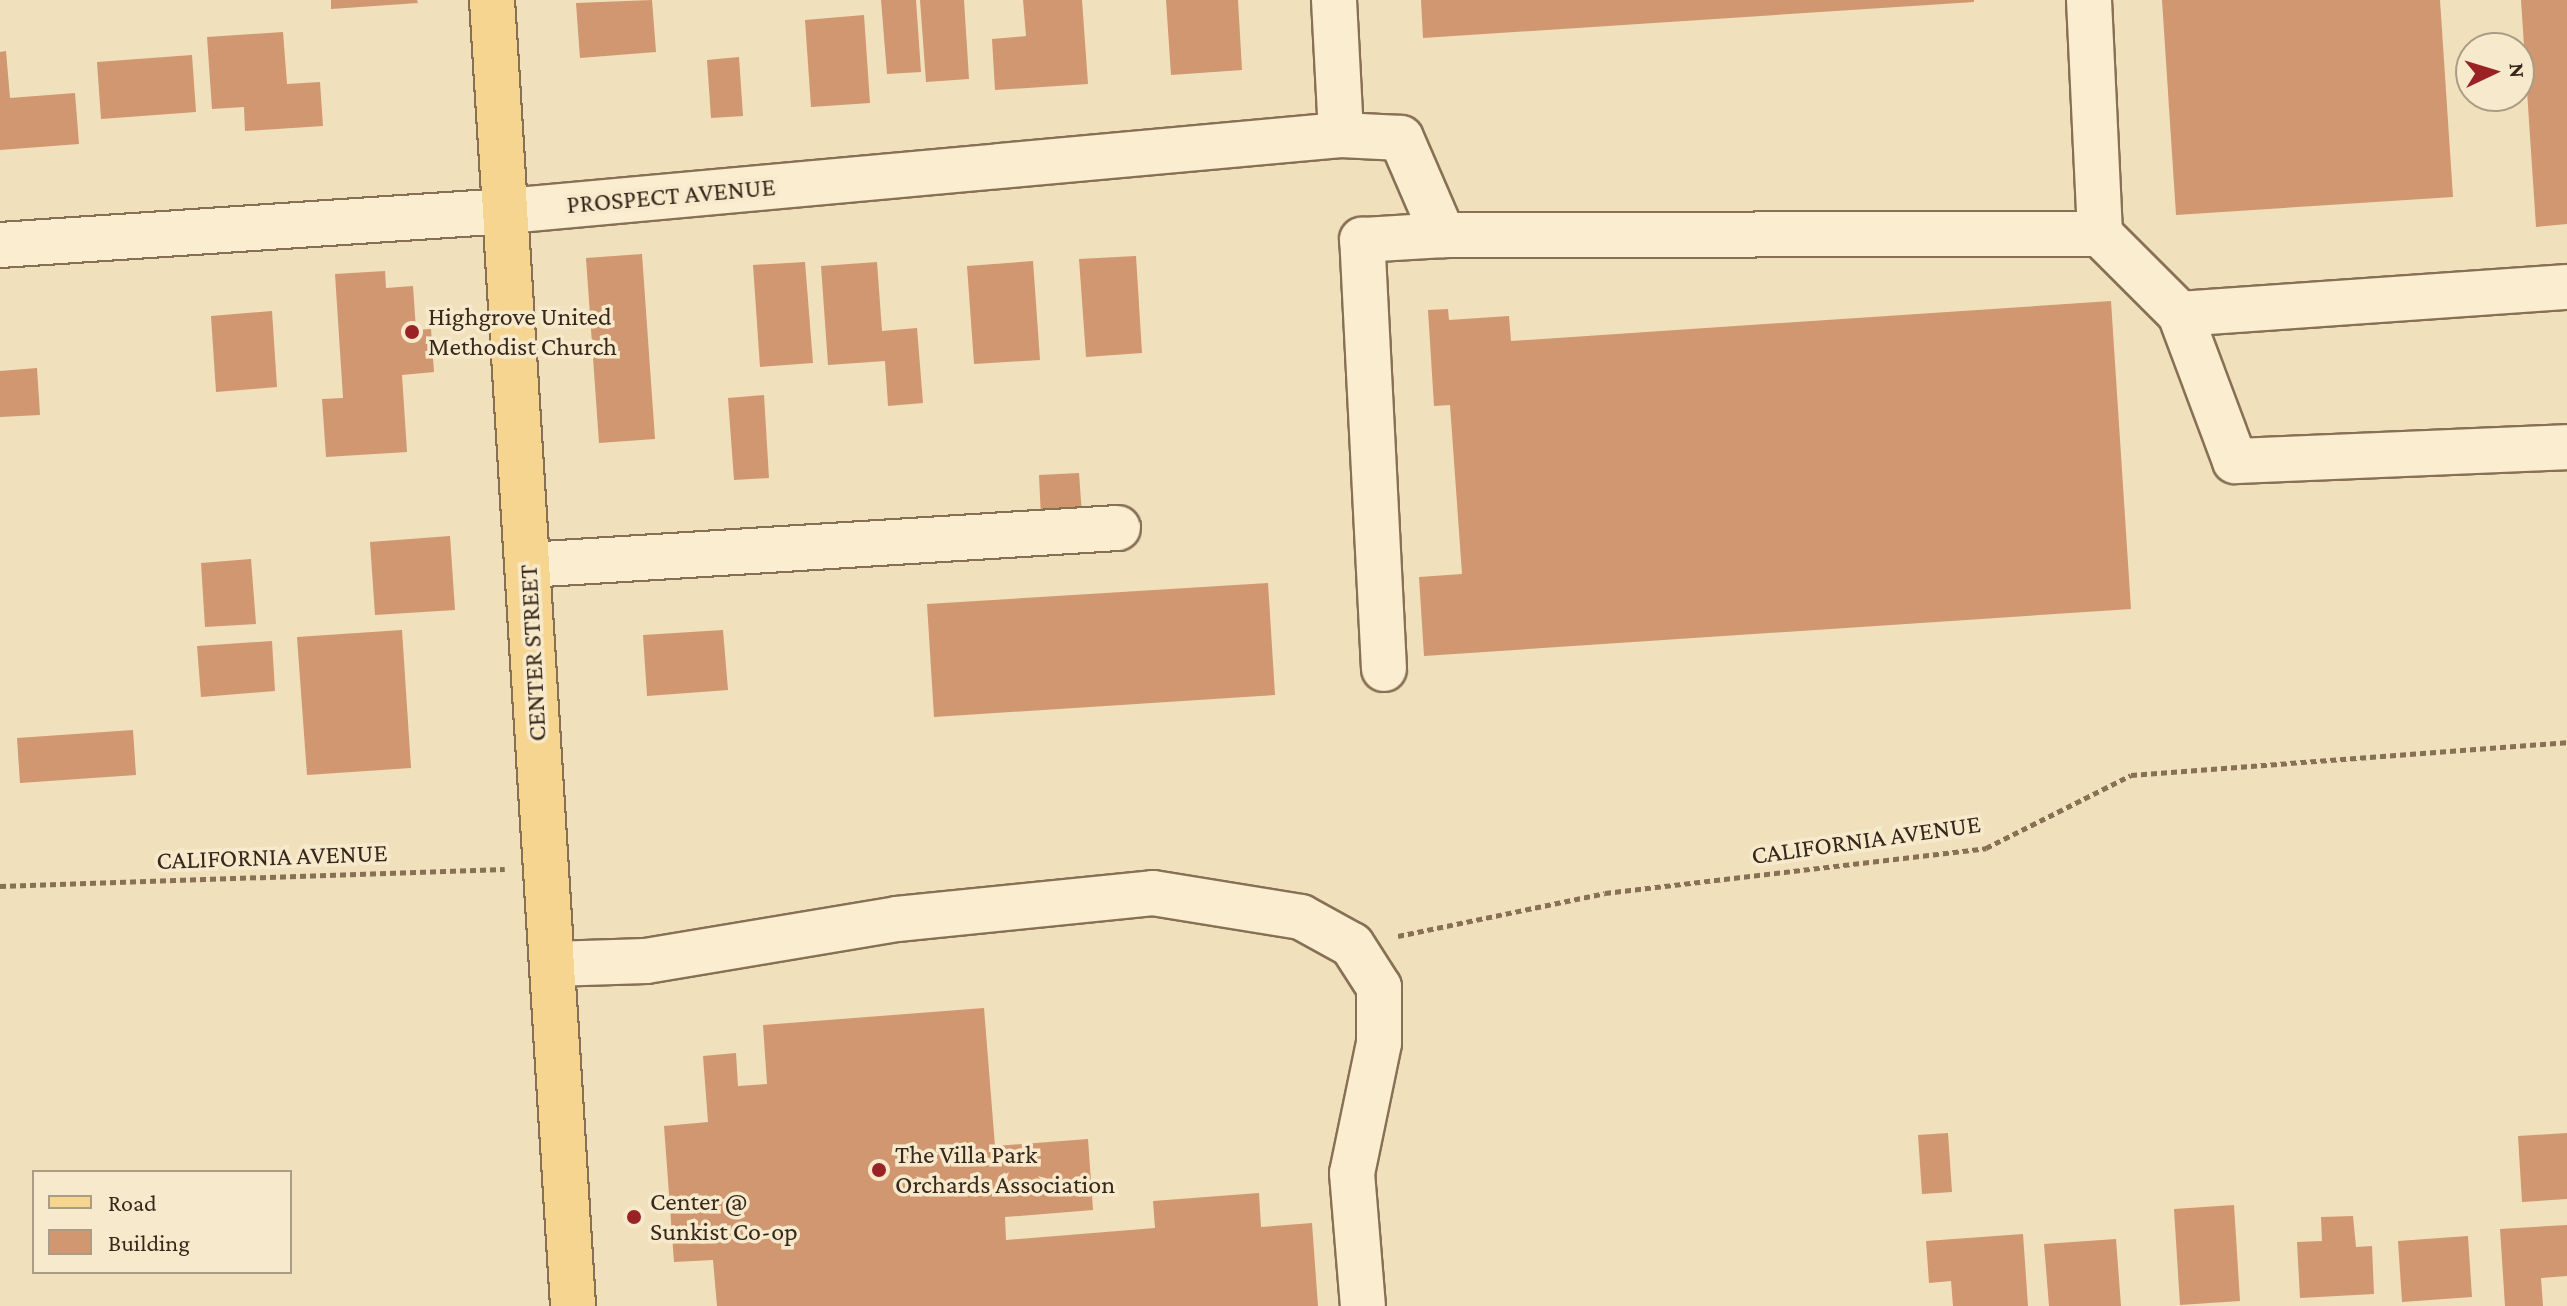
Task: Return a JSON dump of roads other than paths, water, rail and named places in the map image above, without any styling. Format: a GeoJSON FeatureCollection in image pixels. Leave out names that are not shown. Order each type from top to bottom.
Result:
{"type":"FeatureCollection","features":[{"type":"Feature","properties":{"kind":"main road","name":"CENTER STREET"},"geometry":{"type":"LineString","coordinates":[[492,0],[573,1306]]}},
{"type":"Feature","properties":{"kind":"street"},"geometry":{"type":"LineString","coordinates":[[1334,0],[1341,135]]}},
{"type":"Feature","properties":{"kind":"street"},"geometry":{"type":"LineString","coordinates":[[2089,0],[2100,234],[2180,314],[2235,461],[2567,447]]}},
{"type":"Feature","properties":{"kind":"street","name":"PROSPECT AVENUE"},"geometry":{"type":"LineString","coordinates":[[0,245],[507,211],[1341,135],[1401,138],[1443,235]]}},
{"type":"Feature","properties":{"kind":"street"},"geometry":{"type":"LineString","coordinates":[[1384,669],[1362,240],[1443,235],[2100,234]]}},
{"type":"Feature","properties":{"kind":"street"},"geometry":{"type":"LineString","coordinates":[[2180,314],[2567,287]]}},
{"type":"Feature","properties":{"kind":"street"},"geometry":{"type":"LineString","coordinates":[[528,565],[1118,528]]}},
{"type":"Feature","properties":{"kind":"street"},"geometry":{"type":"LineString","coordinates":[[552,964],[646,961],[897,919],[1153,893],[1301,917],[1352,945],[1379,987],[1379,1043],[1352,1173],[1363,1306]]}},
{"type":"Feature","properties":{"kind":"place","name":"Highgrove United Methodist Church"},"geometry":{"type":"Point","coordinates":[412,332]}},
{"type":"Feature","properties":{"kind":"place","name":"The Villa Park Orchards Association"},"geometry":{"type":"Point","coordinates":[879,1170]}},
{"type":"Feature","properties":{"kind":"place","name":"Center @ Sunkist Co-op"},"geometry":{"type":"Point","coordinates":[634,1217]}}]}
